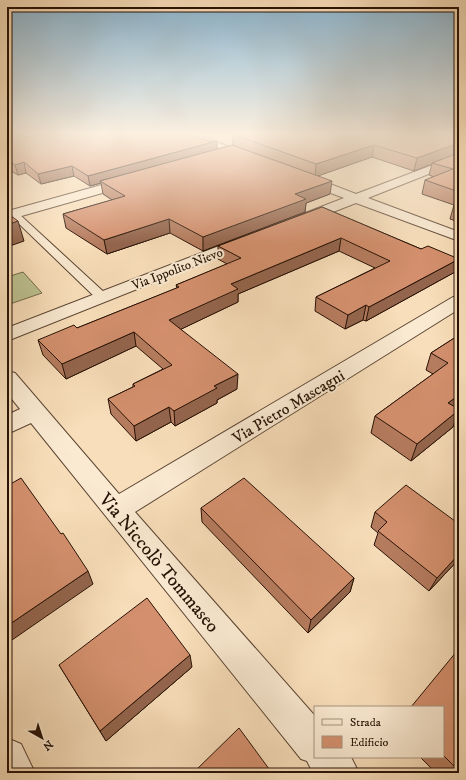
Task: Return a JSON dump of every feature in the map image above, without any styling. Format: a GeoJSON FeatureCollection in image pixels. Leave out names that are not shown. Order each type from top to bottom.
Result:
{"type":"FeatureCollection","features":[{"type":"Feature","properties":{"kind":"street"},"geometry":{"type":"LineString","coordinates":[[288,224],[425,171]]}},
{"type":"Feature","properties":{"kind":"street"},"geometry":{"type":"LineString","coordinates":[[294,175],[459,237]]}},
{"type":"Feature","properties":{"kind":"street"},"geometry":{"type":"LineString","coordinates":[[10,214],[142,177]]}},
{"type":"Feature","properties":{"kind":"street","name":"Via Ippolito Nievo"},"geometry":{"type":"LineString","coordinates":[[7,335],[258,236]]}},
{"type":"Feature","properties":{"kind":"street","name":"Via Pietro Mascagni"},"geometry":{"type":"LineString","coordinates":[[116,510],[459,301]]}},
{"type":"Feature","properties":{"kind":"street","name":"Via Niccolò Tommaseo"},"geometry":{"type":"LineString","coordinates":[[7,378],[116,510],[314,744]]}},
{"type":"Feature","properties":{"kind":"street"},"geometry":{"type":"LineString","coordinates":[[7,425],[34,412]]}},
{"type":"Feature","properties":{"kind":"street"},"geometry":{"type":"LineString","coordinates":[[7,758],[15,773]]}},
{"type":"Feature","properties":{"kind":"street"},"geometry":{"type":"LineString","coordinates":[[327,758],[339,773]]}},
{"type":"Feature","properties":{"kind":"lane"},"geometry":{"type":"LineString","coordinates":[[10,214],[102,298]]}},
{"type":"Feature","properties":{"kind":"green space"},"geometry":{"type":"Polygon","coordinates":[[[23,272],[42,293],[7,305],[7,277],[23,272]]]}},
{"type":"Feature","properties":{"kind":"building"},"geometry":{"type":"Polygon","coordinates":[[[35,171],[49,171],[38,174],[35,171]]]}},
{"type":"Feature","properties":{"kind":"building"},"geometry":{"type":"Polygon","coordinates":[[[81,171],[105,171],[88,176],[81,171]]]}},
{"type":"Feature","properties":{"kind":"building"},"geometry":{"type":"Polygon","coordinates":[[[135,171],[305,171],[332,181],[295,194],[306,199],[203,237],[169,219],[104,240],[63,214],[125,196],[100,181],[135,171]]]}},
{"type":"Feature","properties":{"kind":"building"},"geometry":{"type":"Polygon","coordinates":[[[447,171],[459,171],[459,192],[425,180],[447,171]]]}},
{"type":"Feature","properties":{"kind":"building"},"geometry":{"type":"Polygon","coordinates":[[[322,207],[421,249],[428,246],[459,259],[369,307],[366,305],[348,315],[316,297],[390,261],[341,238],[231,284],[238,289],[169,320],[238,374],[214,386],[217,388],[174,411],[169,407],[134,426],[108,399],[135,386],[133,384],[172,365],[134,332],[62,364],[38,340],[74,325],[77,328],[179,287],[176,285],[241,258],[218,246],[322,207]]]}},
{"type":"Feature","properties":{"kind":"building"},"geometry":{"type":"Polygon","coordinates":[[[7,213],[18,221],[7,225],[7,213]]]}},
{"type":"Feature","properties":{"kind":"building"},"geometry":{"type":"Polygon","coordinates":[[[459,335],[459,395],[448,403],[459,410],[417,444],[375,416],[448,363],[431,353],[459,335]]]}},
{"type":"Feature","properties":{"kind":"building"},"geometry":{"type":"Polygon","coordinates":[[[21,478],[61,534],[63,533],[88,571],[7,626],[7,486],[21,478]]]}},
{"type":"Feature","properties":{"kind":"building"},"geometry":{"type":"Polygon","coordinates":[[[244,478],[354,578],[311,620],[201,508],[244,478]]]}},
{"type":"Feature","properties":{"kind":"building"},"geometry":{"type":"Polygon","coordinates":[[[406,485],[459,524],[459,554],[437,578],[378,531],[387,522],[375,512],[406,485]]]}},
{"type":"Feature","properties":{"kind":"building"},"geometry":{"type":"Polygon","coordinates":[[[147,598],[190,655],[100,731],[59,665],[147,598]]]}},
{"type":"Feature","properties":{"kind":"building"},"geometry":{"type":"Polygon","coordinates":[[[457,651],[459,652],[459,771],[444,756],[444,706],[412,706],[457,651]]]}},
{"type":"Feature","properties":{"kind":"building"},"geometry":{"type":"Polygon","coordinates":[[[239,728],[272,773],[193,773],[239,728]]]}}]}
